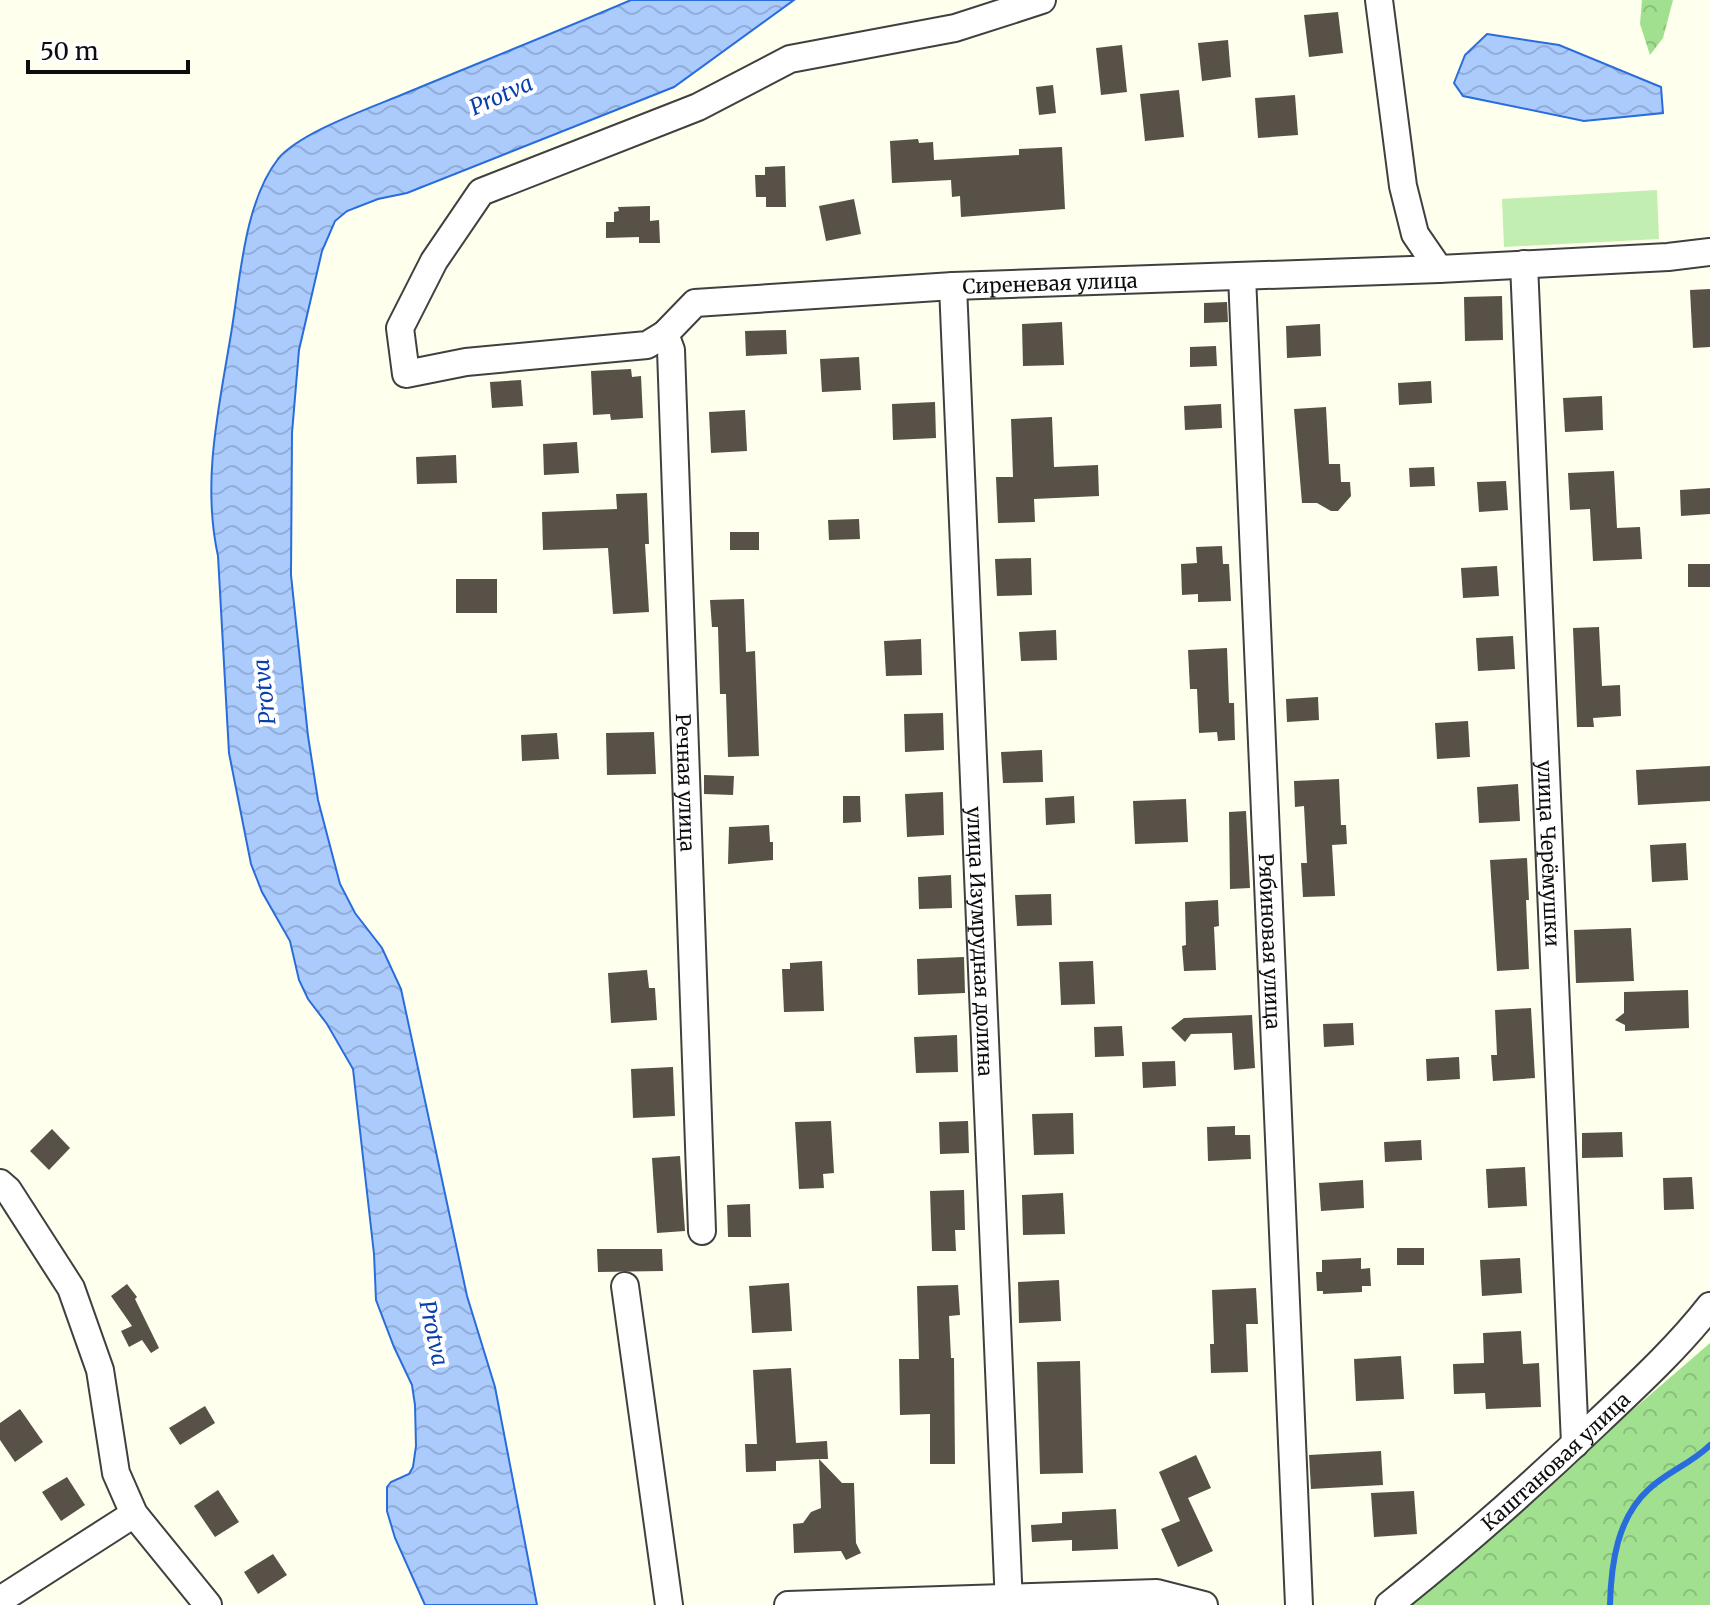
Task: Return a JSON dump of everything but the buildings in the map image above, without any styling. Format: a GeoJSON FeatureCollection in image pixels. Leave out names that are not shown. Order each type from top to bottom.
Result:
{"type":"FeatureCollection","features":[{"type":"Feature","properties":{"kind":"street","name":"Сиреневая улица"},"geometry":{"type":"LineString","coordinates":[[1042,0],[955,28],[790,59],[698,107],[481,192],[434,261],[400,328],[406,374],[466,362],[647,345],[665,334],[695,303],[953,286],[1439,269],[1710,252]]}},
{"type":"Feature","properties":{"kind":"street"},"geometry":{"type":"LineString","coordinates":[[1379,0],[1403,186],[1415,234],[1439,269]]}},
{"type":"Feature","properties":{"kind":"street","name":"улица Черёмушки"},"geometry":{"type":"LineString","coordinates":[[1524,264],[1575,1444]]}},
{"type":"Feature","properties":{"kind":"street","name":"Рябиновая улица"},"geometry":{"type":"LineString","coordinates":[[1242,276],[1299,1605]]}},
{"type":"Feature","properties":{"kind":"street","name":"улица Изумрудная долина"},"geometry":{"type":"LineString","coordinates":[[953,286],[1008,1601]]}},
{"type":"Feature","properties":{"kind":"street","name":"Речная улица"},"geometry":{"type":"LineString","coordinates":[[665,334],[671,350],[702,1231]]}},
{"type":"Feature","properties":{"kind":"street"},"geometry":{"type":"LineString","coordinates":[[0,1183],[8,1190],[71,1288],[100,1370],[116,1473],[134,1514],[208,1605]]}},
{"type":"Feature","properties":{"kind":"street"},"geometry":{"type":"LineString","coordinates":[[625,1286],[669,1605]]}},
{"type":"Feature","properties":{"kind":"street","name":"Каштановая улица"},"geometry":{"type":"LineString","coordinates":[[1389,1605],[1454,1553],[1575,1444],[1681,1343],[1710,1306]]}},
{"type":"Feature","properties":{"kind":"street"},"geometry":{"type":"LineString","coordinates":[[0,1600],[134,1514]]}},
{"type":"Feature","properties":{"kind":"street"},"geometry":{"type":"LineString","coordinates":[[788,1605],[1008,1601],[1157,1593],[1204,1605]]}},
{"type":"Feature","properties":{"kind":"green space"},"geometry":{"type":"Polygon","coordinates":[[[1642,0],[1673,0],[1663,38],[1650,55],[1640,24],[1642,0]]]}},
{"type":"Feature","properties":{"kind":"green space"},"geometry":{"type":"Polygon","coordinates":[[[1657,190],[1659,239],[1504,247],[1502,199],[1657,190]]]}},
{"type":"Feature","properties":{"kind":"green space"},"geometry":{"type":"Polygon","coordinates":[[[1710,1343],[1710,1605],[1407,1605],[1710,1343]]]}},
{"type":"Feature","properties":{"kind":"water","name":"Protva"},"geometry":{"type":"Polygon","coordinates":[[[631,0],[794,0],[674,87],[407,193],[378,199],[347,211],[335,221],[322,251],[299,350],[292,433],[291,575],[318,800],[340,884],[355,913],[382,948],[401,989],[467,1296],[495,1387],[537,1605],[425,1605],[395,1538],[387,1511],[387,1487],[409,1474],[413,1467],[415,1405],[412,1385],[376,1300],[374,1254],[353,1069],[327,1024],[308,999],[299,980],[290,941],[262,892],[251,864],[229,753],[218,556],[211,502],[217,421],[250,221],[266,177],[278,159],[303,139],[338,121],[631,0]]]}},
{"type":"Feature","properties":{"kind":"water"},"geometry":{"type":"Polygon","coordinates":[[[1487,34],[1559,45],[1661,87],[1663,113],[1584,121],[1463,96],[1454,83],[1465,55],[1487,34]]]}},
{"type":"Feature","properties":{"kind":"waterway"},"geometry":{"type":"LineString","coordinates":[[1610,1605],[1618,1542],[1638,1501],[1656,1483],[1710,1445]]}}]}
